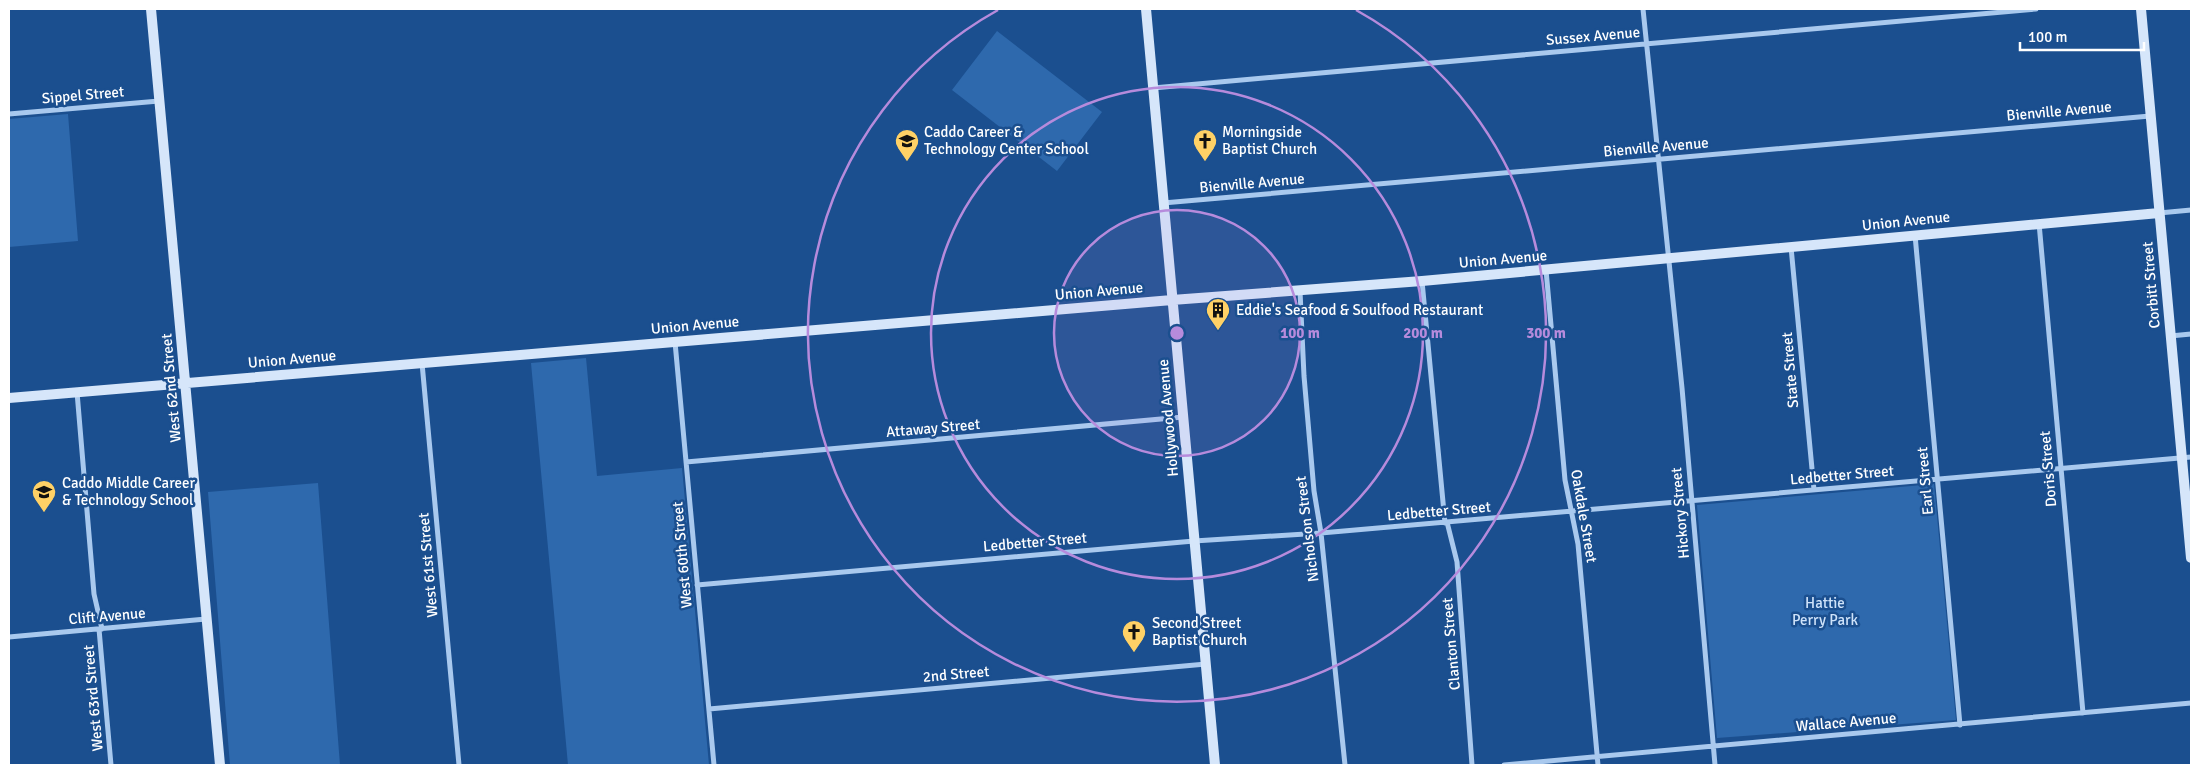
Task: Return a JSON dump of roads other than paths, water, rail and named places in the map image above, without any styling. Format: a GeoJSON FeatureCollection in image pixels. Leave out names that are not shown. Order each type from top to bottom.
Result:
{"type":"FeatureCollection","features":[{"type":"Feature","properties":{"kind":"street","name":"West 62nd Street"},"geometry":{"type":"LineString","coordinates":[[152,9],[220,765]]}},
{"type":"Feature","properties":{"kind":"street","name":"Hollywood Avenue"},"geometry":{"type":"LineString","coordinates":[[1146,9],[1215,765]]}},
{"type":"Feature","properties":{"kind":"street","name":"Hickory Street"},"geometry":{"type":"LineString","coordinates":[[1643,9],[1715,765]]}},
{"type":"Feature","properties":{"kind":"street","name":"Sussex Avenue"},"geometry":{"type":"LineString","coordinates":[[1153,88],[2036,9]]}},
{"type":"Feature","properties":{"kind":"street","name":"Corbitt Street"},"geometry":{"type":"LineString","coordinates":[[2141,9],[2170,336],[2187,458],[2191,558]]}},
{"type":"Feature","properties":{"kind":"street","name":"Sippel Street"},"geometry":{"type":"LineString","coordinates":[[9,114],[160,101]]}},
{"type":"Feature","properties":{"kind":"street","name":"Bienville Avenue"},"geometry":{"type":"LineString","coordinates":[[1163,203],[2150,116]]}},
{"type":"Feature","properties":{"kind":"street","name":"Union Avenue"},"geometry":{"type":"LineString","coordinates":[[9,398],[1668,260],[2039,223],[2191,210]]}},
{"type":"Feature","properties":{"kind":"street","name":"Doris Street"},"geometry":{"type":"LineString","coordinates":[[2039,223],[2083,713]]}},
{"type":"Feature","properties":{"kind":"street","name":"Earl Street"},"geometry":{"type":"LineString","coordinates":[[1915,235],[1960,725]]}},
{"type":"Feature","properties":{"kind":"street","name":"State Street"},"geometry":{"type":"LineString","coordinates":[[1791,248],[1814,490]]}},
{"type":"Feature","properties":{"kind":"street","name":"Oakdale Street"},"geometry":{"type":"LineString","coordinates":[[1546,270],[1565,480],[1578,544],[1598,765]]}},
{"type":"Feature","properties":{"kind":"street","name":"Clanton Street"},"geometry":{"type":"LineString","coordinates":[[1422,281],[1446,523],[1456,562],[1472,765]]}},
{"type":"Feature","properties":{"kind":"street","name":"Nicholson Street"},"geometry":{"type":"LineString","coordinates":[[1300,290],[1304,376],[1314,491],[1322,533],[1345,765]]}},
{"type":"Feature","properties":{"kind":"street"},"geometry":{"type":"LineString","coordinates":[[2170,336],[2191,334]]}},
{"type":"Feature","properties":{"kind":"street","name":"West 60th Street"},"geometry":{"type":"LineString","coordinates":[[675,342],[714,765]]}},
{"type":"Feature","properties":{"kind":"street","name":"West 61st Street"},"geometry":{"type":"LineString","coordinates":[[422,363],[459,765]]}},
{"type":"Feature","properties":{"kind":"street","name":"West 63rd Street"},"geometry":{"type":"LineString","coordinates":[[77,392],[94,594],[101,629],[111,765]]}},
{"type":"Feature","properties":{"kind":"street","name":"Attaway Street"},"geometry":{"type":"LineString","coordinates":[[686,462],[1183,417]]}},
{"type":"Feature","properties":{"kind":"street","name":"Ledbetter Street"},"geometry":{"type":"LineString","coordinates":[[697,585],[1194,541],[1446,523],[2187,458]]}},
{"type":"Feature","properties":{"kind":"street","name":"Clift Avenue"},"geometry":{"type":"LineString","coordinates":[[9,637],[207,619]]}},
{"type":"Feature","properties":{"kind":"street","name":"2nd Street"},"geometry":{"type":"LineString","coordinates":[[709,709],[1206,664]]}},
{"type":"Feature","properties":{"kind":"street","name":"Wallace Avenue"},"geometry":{"type":"LineString","coordinates":[[1504,765],[2191,703]]}},
{"type":"Feature","properties":{"kind":"place","name":"Caddo Career & Technology Center School"},"geometry":{"type":"Point","coordinates":[907,162]}},
{"type":"Feature","properties":{"kind":"place","name":"Morningside Baptist Church"},"geometry":{"type":"Point","coordinates":[1205,162]}},
{"type":"Feature","properties":{"kind":"place","name":"Eddie's Seafood & Soulfood Restaurant"},"geometry":{"type":"Point","coordinates":[1218,331]}},
{"type":"Feature","properties":{"kind":"place","name":"Caddo Middle Career & Technology School"},"geometry":{"type":"Point","coordinates":[44,513]}},
{"type":"Feature","properties":{"kind":"place","name":"Second Street Baptist Church"},"geometry":{"type":"Point","coordinates":[1134,653]}},
{"type":"Feature","properties":{"kind":"park label","name":"Hattie Perry Park"},"geometry":{"type":"Point","coordinates":[1825,612]}}]}
